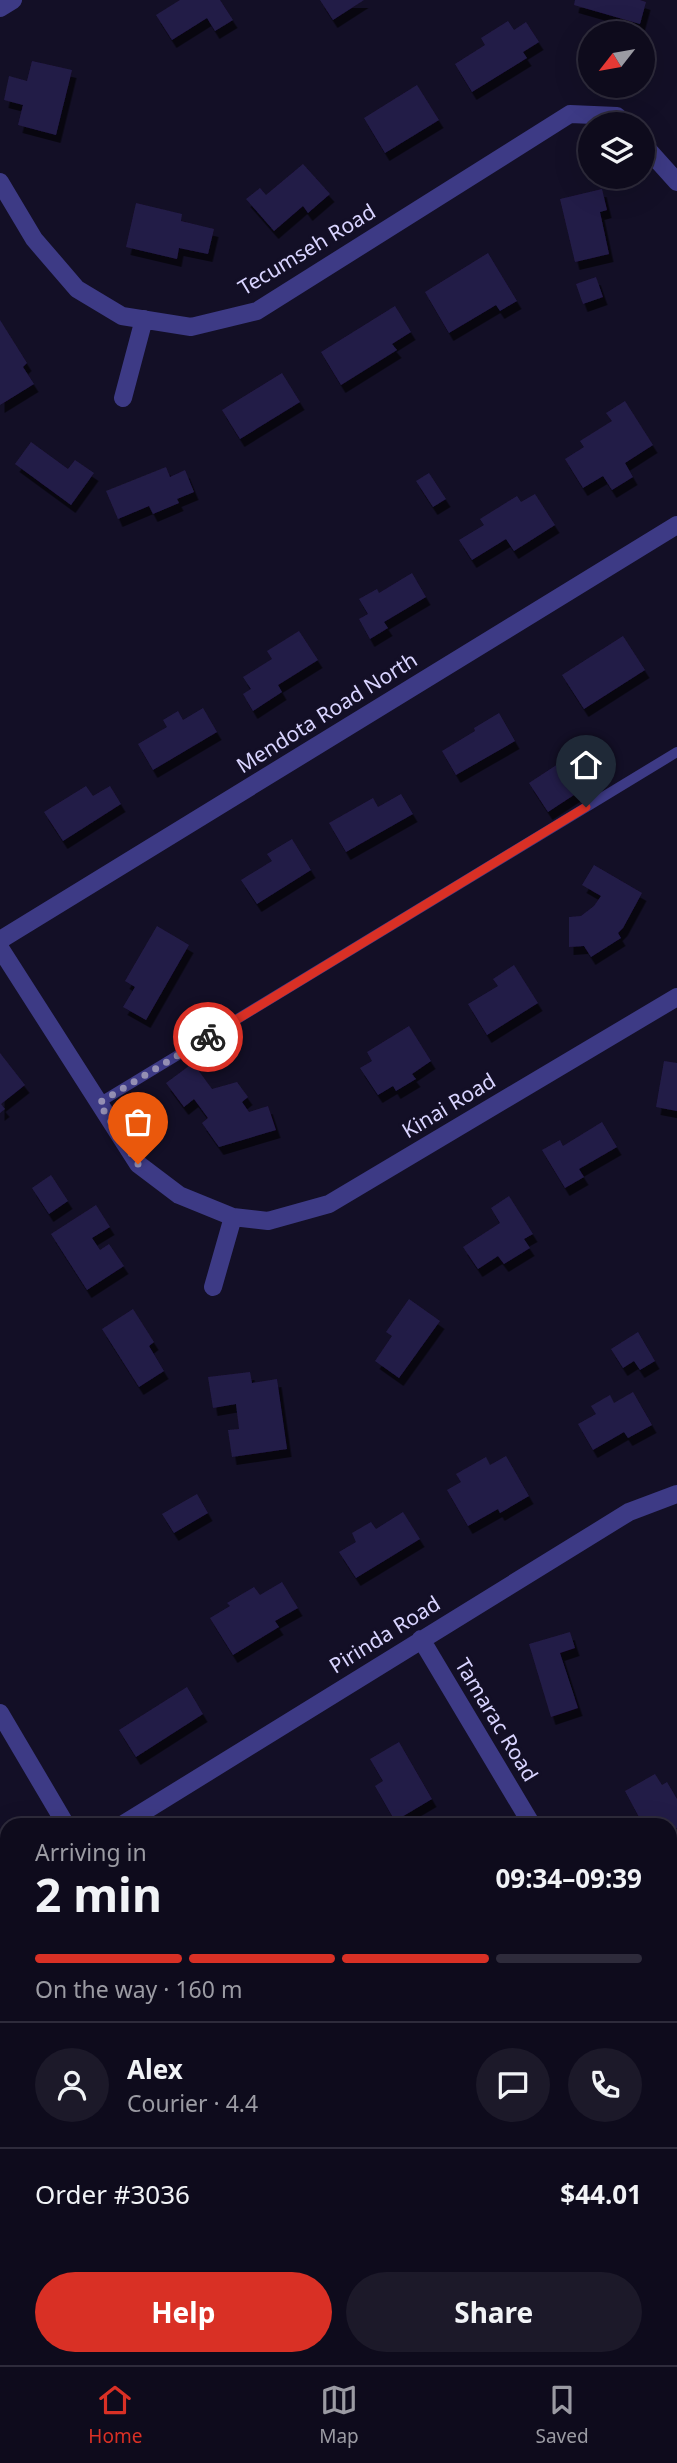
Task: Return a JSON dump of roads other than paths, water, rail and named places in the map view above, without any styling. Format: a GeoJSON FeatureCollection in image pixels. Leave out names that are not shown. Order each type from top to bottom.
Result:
{"type":"FeatureCollection","features":[{"type":"Feature","properties":{"kind":"street"},"geometry":{"type":"LineString","coordinates":[[0,8],[13,0]]}},
{"type":"Feature","properties":{"kind":"street","name":"Tecumseh Road"},"geometry":{"type":"LineString","coordinates":[[0,182],[34,239],[77,289],[122,316],[191,327],[257,311],[570,114],[578,114]]}},
{"type":"Feature","properties":{"kind":"street"},"geometry":{"type":"LineString","coordinates":[[655,158],[677,182]]}},
{"type":"Feature","properties":{"kind":"street"},"geometry":{"type":"LineString","coordinates":[[123,398],[144,319]]}},
{"type":"Feature","properties":{"kind":"street","name":"Mendota Road North"},"geometry":{"type":"LineString","coordinates":[[0,940],[677,524]]}},
{"type":"Feature","properties":{"kind":"street","name":"Kinai Road"},"geometry":{"type":"LineString","coordinates":[[0,948],[138,1164],[179,1195],[233,1217],[268,1220],[329,1204],[677,997]]}},
{"type":"Feature","properties":{"kind":"street"},"geometry":{"type":"LineString","coordinates":[[213,1287],[233,1217]]}},
{"type":"Feature","properties":{"kind":"street","name":"Pirinda Road"},"geometry":{"type":"LineString","coordinates":[[133,1818],[629,1512],[677,1494]]}},
{"type":"Feature","properties":{"kind":"street","name":"Tamarac Road"},"geometry":{"type":"LineString","coordinates":[[421,1639],[528,1818]]}},
{"type":"Feature","properties":{"kind":"street"},"geometry":{"type":"LineString","coordinates":[[0,1713],[62,1818]]}},
{"type":"Feature","properties":{"kind":"lane"},"geometry":{"type":"LineString","coordinates":[[99,1103],[677,752]]}}]}
